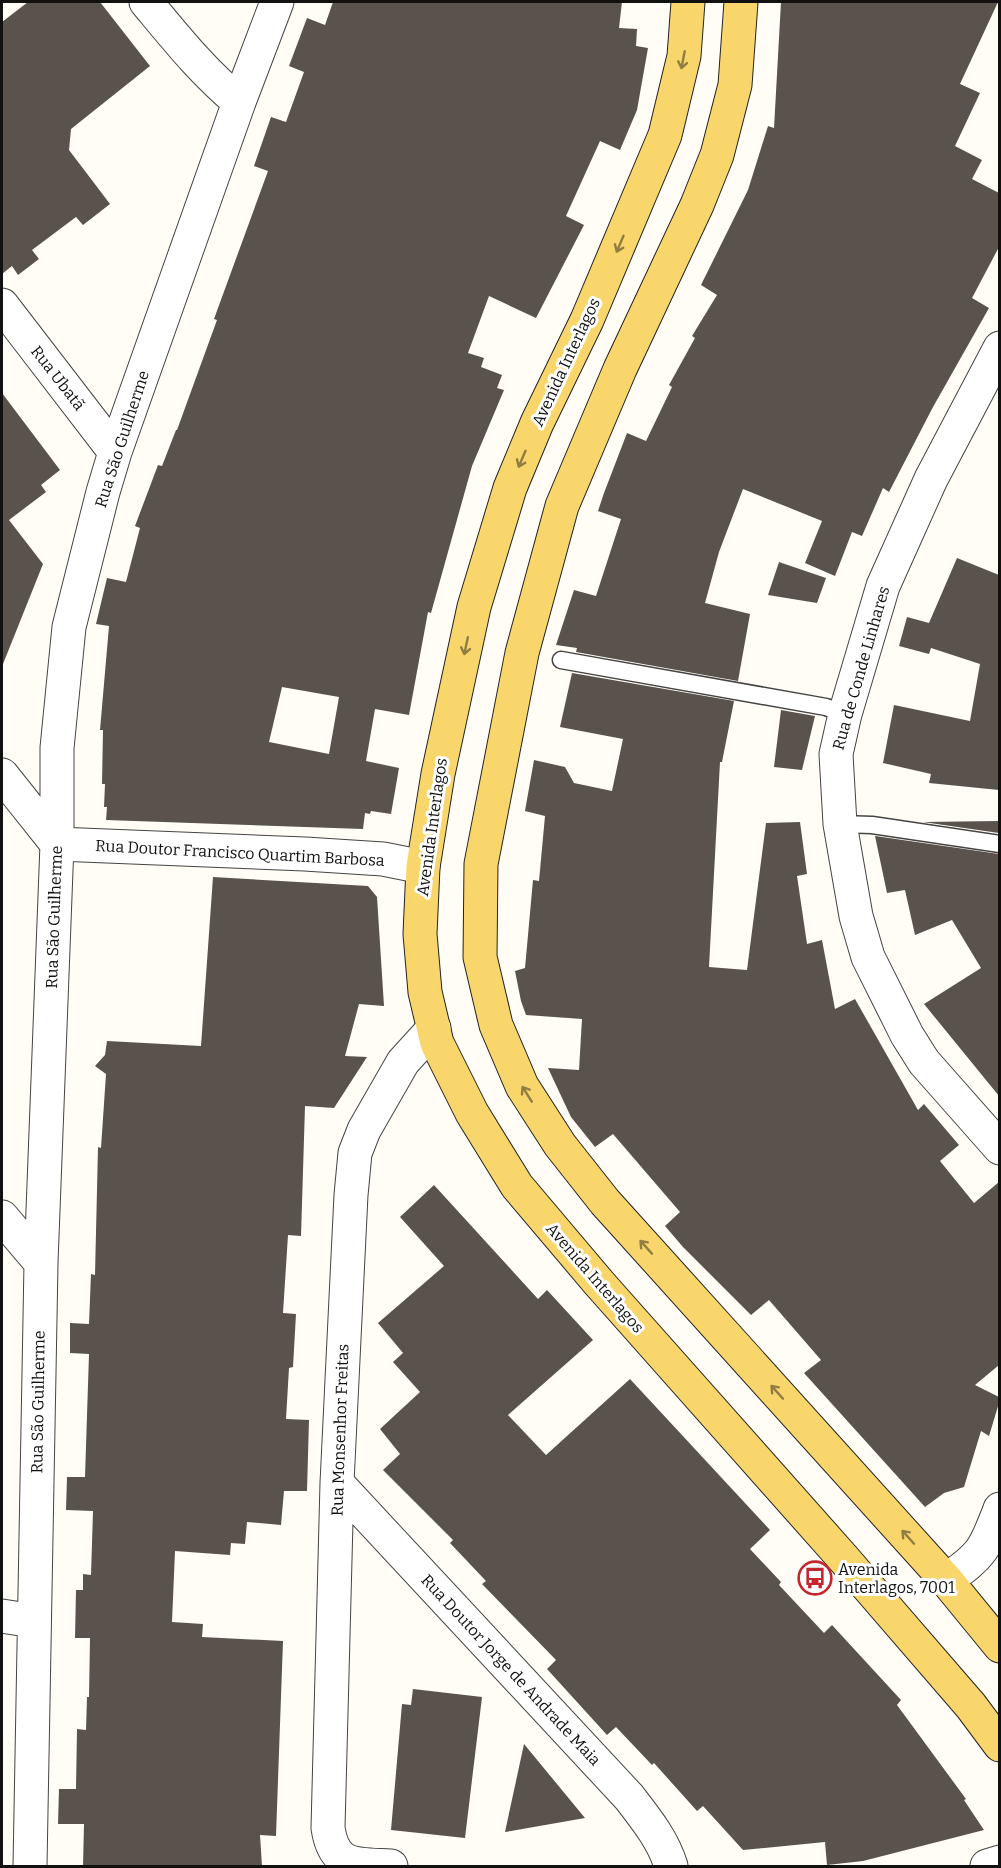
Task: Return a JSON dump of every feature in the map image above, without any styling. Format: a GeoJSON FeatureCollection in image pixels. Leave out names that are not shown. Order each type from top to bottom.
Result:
{"type":"FeatureCollection","features":[{"type":"Feature","properties":{"kind":"main road","name":"Avenida Interlagos"},"geometry":{"type":"LineString","coordinates":[[688,2],[684,56],[665,135],[587,320],[537,423],[510,488],[474,607],[438,774],[423,867],[420,934],[425,992],[437,1043],[493,1150],[523,1194],[971,1706],[999,1745]]}},
{"type":"Feature","properties":{"kind":"main road"},"geometry":{"type":"LineString","coordinates":[[741,2],[735,85],[717,155],[697,205],[620,369],[562,506],[525,642],[481,864],[480,957],[496,1025],[522,1086],[560,1145],[605,1202],[946,1580],[999,1646]]}},
{"type":"Feature","properties":{"kind":"street"},"geometry":{"type":"LineString","coordinates":[[146,2],[191,57],[239,102]]}},
{"type":"Feature","properties":{"kind":"street","name":"Rua São Guilherme"},"geometry":{"type":"LineString","coordinates":[[30,1866],[41,1263],[57,844],[57,748],[69,627],[115,452],[239,102],[277,2]]}},
{"type":"Feature","properties":{"kind":"street","name":"Rua Ubatã"},"geometry":{"type":"LineString","coordinates":[[2,305],[115,452]]}},
{"type":"Feature","properties":{"kind":"street","name":"Rua de Conde Linhares"},"geometry":{"type":"LineString","coordinates":[[999,348],[931,478],[883,586],[845,714],[836,754],[840,824],[856,916],[868,957],[907,1035],[924,1062],[999,1148]]}},
{"type":"Feature","properties":{"kind":"street"},"geometry":{"type":"LineString","coordinates":[[2,775],[57,844]]}},
{"type":"Feature","properties":{"kind":"street","name":"Rua Doutor Francisco Quartim Barbosa"},"geometry":{"type":"LineString","coordinates":[[57,844],[304,854],[383,859],[423,867]]}},
{"type":"Feature","properties":{"kind":"street","name":"Rua Monsenhor Freitas"},"geometry":{"type":"LineString","coordinates":[[390,1866],[357,1864],[344,1860],[335,1854],[330,1844],[328,1828],[337,1483],[351,1195],[355,1153],[364,1130],[403,1062],[434,1028]]}},
{"type":"Feature","properties":{"kind":"street"},"geometry":{"type":"LineString","coordinates":[[2,1217],[41,1263]]}},
{"type":"Feature","properties":{"kind":"street","name":"Rua Doutor Jorge de Andrade Maia"},"geometry":{"type":"LineString","coordinates":[[337,1483],[629,1797],[654,1831],[671,1866]]}},
{"type":"Feature","properties":{"kind":"street"},"geometry":{"type":"LineString","coordinates":[[946,1580],[980,1554],[999,1509]]}},
{"type":"Feature","properties":{"kind":"street"},"geometry":{"type":"LineString","coordinates":[[2,1616],[34,1621]]}},
{"type":"Feature","properties":{"kind":"street"},"geometry":{"type":"LineString","coordinates":[[987,1866],[999,1862]]}},
{"type":"Feature","properties":{"kind":"lane"},"geometry":{"type":"LineString","coordinates":[[561,660],[815,705],[845,714]]}},
{"type":"Feature","properties":{"kind":"lane"},"geometry":{"type":"LineString","coordinates":[[840,824],[872,825],[999,844]]}},
{"type":"Feature","properties":{"kind":"building"},"geometry":{"type":"Polygon","coordinates":[[[28,2],[100,2],[150,66],[71,129],[69,150],[110,204],[83,225],[76,217],[32,250],[39,259],[18,275],[12,266],[2,274],[2,22],[28,2]]]}},
{"type":"Feature","properties":{"kind":"building"},"geometry":{"type":"Polygon","coordinates":[[[333,2],[622,2],[619,28],[637,29],[636,46],[648,48],[637,110],[620,150],[600,141],[566,216],[584,225],[536,318],[489,296],[468,353],[484,358],[481,367],[502,375],[497,388],[504,390],[472,466],[431,613],[428,612],[409,715],[375,709],[366,761],[399,768],[391,814],[371,811],[370,814],[365,813],[363,829],[106,820],[105,784],[102,784],[103,730],[100,730],[109,626],[96,624],[107,578],[126,582],[140,528],[135,526],[158,465],[162,466],[177,430],[217,320],[214,319],[268,171],[254,166],[271,117],[286,122],[304,72],[289,66],[307,18],[325,25],[333,2]],[[282,687],[269,742],[329,754],[339,697],[282,687]]]}},
{"type":"Feature","properties":{"kind":"building"},"geometry":{"type":"Polygon","coordinates":[[[781,2],[998,2],[960,84],[980,93],[955,146],[982,160],[972,179],[999,193],[999,247],[972,298],[989,308],[933,407],[889,492],[883,488],[862,536],[852,532],[835,576],[805,563],[822,521],[743,489],[719,552],[705,603],[750,614],[738,681],[576,652],[577,648],[556,645],[574,590],[596,596],[621,519],[598,511],[604,493],[627,433],[646,441],[672,387],[669,385],[695,338],[692,336],[717,295],[701,285],[748,190],[768,126],[774,128],[781,2]]]}},
{"type":"Feature","properties":{"kind":"building"},"geometry":{"type":"Polygon","coordinates":[[[2,393],[60,470],[41,485],[46,492],[9,520],[43,564],[3,664],[2,664],[2,393]]]}},
{"type":"Feature","properties":{"kind":"building"},"geometry":{"type":"Polygon","coordinates":[[[957,558],[999,575],[999,790],[929,783],[931,774],[883,763],[894,705],[970,721],[980,664],[931,648],[929,654],[899,646],[907,617],[929,623],[957,558]]]}},
{"type":"Feature","properties":{"kind":"building"},"geometry":{"type":"Polygon","coordinates":[[[779,562],[826,578],[817,603],[768,595],[779,562]]]}},
{"type":"Feature","properties":{"kind":"building"},"geometry":{"type":"Polygon","coordinates":[[[572,673],[734,701],[722,762],[720,762],[709,967],[747,970],[766,823],[800,822],[807,874],[797,876],[807,944],[822,940],[835,1009],[855,999],[918,1110],[924,1104],[959,1145],[940,1161],[974,1203],[999,1182],[999,1365],[975,1385],[999,1397],[999,1403],[989,1436],[981,1431],[964,1487],[944,1493],[925,1507],[804,1373],[821,1360],[769,1300],[751,1315],[683,1247],[665,1226],[680,1212],[613,1134],[595,1147],[571,1117],[548,1068],[579,1070],[582,1019],[526,1015],[515,971],[525,968],[533,880],[539,881],[545,816],[525,811],[534,760],[565,767],[574,783],[612,791],[623,739],[560,727],[572,673]]]}},
{"type":"Feature","properties":{"kind":"building"},"geometry":{"type":"Polygon","coordinates":[[[781,710],[815,716],[802,770],[774,767],[781,710]]]}},
{"type":"Feature","properties":{"kind":"building"},"geometry":{"type":"Polygon","coordinates":[[[999,821],[999,833],[923,822],[999,821]]]}},
{"type":"Feature","properties":{"kind":"building"},"geometry":{"type":"Polygon","coordinates":[[[875,836],[999,854],[999,1096],[924,1004],[981,968],[952,920],[915,935],[905,890],[887,893],[875,836]]]}},
{"type":"Feature","properties":{"kind":"building"},"geometry":{"type":"Polygon","coordinates":[[[213,877],[368,886],[377,897],[384,1006],[359,1004],[345,1056],[367,1057],[334,1108],[305,1106],[301,1236],[288,1235],[283,1313],[296,1314],[293,1367],[289,1368],[286,1419],[309,1420],[307,1491],[284,1491],[281,1525],[247,1522],[245,1544],[231,1543],[230,1555],[175,1551],[172,1622],[203,1624],[202,1637],[283,1641],[276,1836],[260,1835],[262,1866],[83,1866],[84,1824],[58,1824],[59,1789],[76,1789],[77,1729],[86,1730],[87,1697],[89,1697],[90,1638],[75,1638],[76,1590],[83,1590],[83,1574],[91,1575],[93,1511],[66,1510],[67,1477],[85,1477],[89,1354],[70,1353],[70,1323],[89,1324],[91,1274],[95,1275],[98,1147],[101,1148],[106,1074],[95,1066],[105,1055],[107,1041],[201,1046],[213,877]]]}},
{"type":"Feature","properties":{"kind":"building"},"geometry":{"type":"Polygon","coordinates":[[[434,1185],[538,1299],[547,1290],[593,1340],[508,1415],[546,1455],[630,1379],[770,1530],[750,1549],[781,1582],[779,1585],[824,1633],[832,1625],[901,1700],[897,1705],[966,1799],[964,1800],[984,1830],[863,1861],[827,1865],[825,1842],[743,1850],[703,1806],[697,1811],[654,1763],[652,1765],[616,1727],[607,1735],[547,1669],[556,1660],[482,1584],[486,1581],[450,1543],[453,1540],[383,1470],[400,1454],[380,1429],[420,1392],[393,1362],[403,1353],[378,1323],[444,1266],[400,1217],[434,1185]]]}},
{"type":"Feature","properties":{"kind":"building"},"geometry":{"type":"Polygon","coordinates":[[[413,1689],[482,1697],[465,1838],[391,1830],[402,1704],[411,1705],[413,1689]]]}},
{"type":"Feature","properties":{"kind":"building"},"geometry":{"type":"Polygon","coordinates":[[[524,1744],[585,1818],[505,1832],[524,1744]]]}},
{"type":"Feature","properties":{"kind":"place","name":"Avenida Interlagos, 7001"},"geometry":{"type":"Point","coordinates":[815,1578]}}]}
